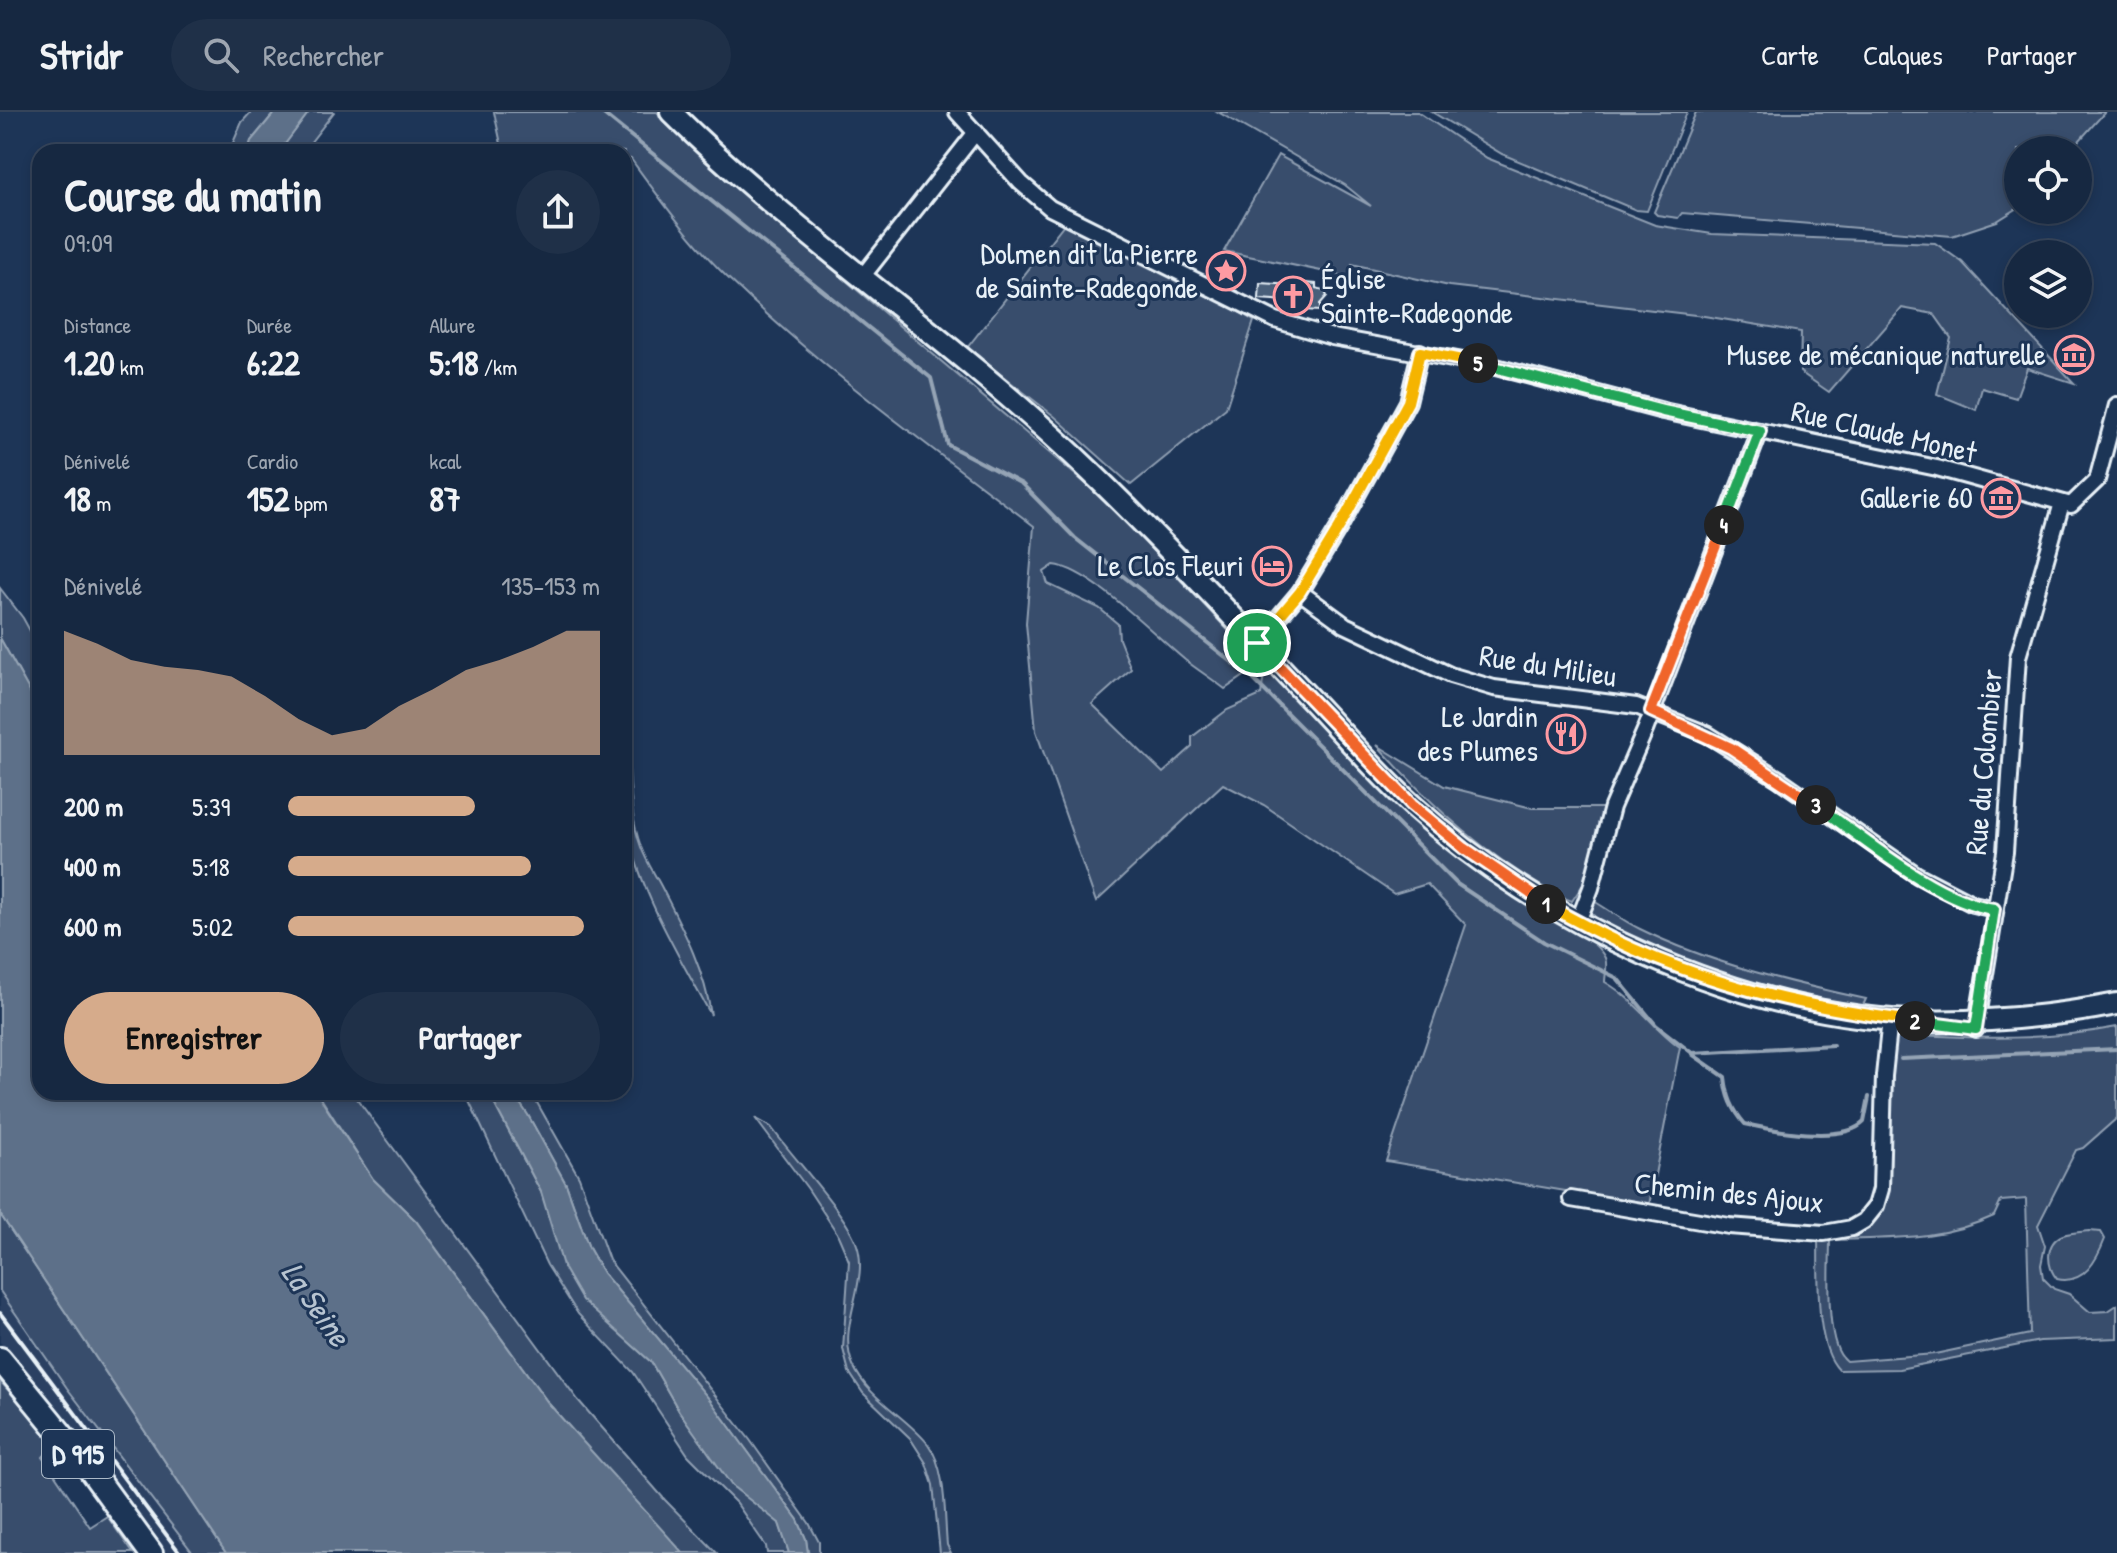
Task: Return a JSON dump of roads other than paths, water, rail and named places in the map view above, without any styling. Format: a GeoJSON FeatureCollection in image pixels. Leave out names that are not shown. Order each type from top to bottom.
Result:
{"type":"FeatureCollection","features":[{"type":"Feature","properties":{"kind":"main road"},"geometry":{"type":"LineString","coordinates":[[671,112],[758,192],[998,387],[1069,451],[1420,812],[1491,868],[1578,922],[1644,954],[1715,981],[1813,1007],[1890,1019],[2030,1029],[2117,1016]]}},
{"type":"Feature","properties":{"kind":"main road"},"geometry":{"type":"LineString","coordinates":[[1977,1024],[2117,1004]]}},
{"type":"Feature","properties":{"kind":"main road","name":"D 915"},"geometry":{"type":"LineString","coordinates":[[0,1359],[89,1468],[151,1553]]}},
{"type":"Feature","properties":{"kind":"street","name":"Rue Claude Monet"},"geometry":{"type":"LineString","coordinates":[[960,113],[1021,183],[1050,208],[1153,257],[1258,313],[1332,337],[1496,367],[1663,411],[1937,468],[2062,503]]}},
{"type":"Feature","properties":{"kind":"street"},"geometry":{"type":"LineString","coordinates":[[862,277],[976,132]]}},
{"type":"Feature","properties":{"kind":"street"},"geometry":{"type":"LineString","coordinates":[[1257,643],[1300,592],[1408,402],[1420,352]]}},
{"type":"Feature","properties":{"kind":"street"},"geometry":{"type":"LineString","coordinates":[[2062,503],[2071,505],[2097,480],[2117,405]]}},
{"type":"Feature","properties":{"kind":"street"},"geometry":{"type":"LineString","coordinates":[[1578,922],[1591,888],[1612,807],[1760,431]]}},
{"type":"Feature","properties":{"kind":"street","name":"Rue du Colombier"},"geometry":{"type":"LineString","coordinates":[[1977,1024],[2005,852],[2018,657],[2062,503]]}},
{"type":"Feature","properties":{"kind":"street","name":"Rue du Milieu"},"geometry":{"type":"LineString","coordinates":[[1300,592],[1345,625],[1450,675],[1494,688],[1623,704],[1651,711],[1707,734],[1754,762],[1917,875],[1973,904],[1994,909]]}},
{"type":"Feature","properties":{"kind":"street","name":"Chemin des Ajoux"},"geometry":{"type":"LineString","coordinates":[[1571,1199],[1729,1226],[1824,1233],[1852,1228],[1876,1206],[1881,1189],[1884,1076],[1890,1019]]}},
{"type":"Feature","properties":{"kind":"water"},"geometry":{"type":"Polygon","coordinates":[[[275,112],[309,112],[285,144],[250,144],[275,112]]]}},
{"type":"Feature","properties":{"kind":"water","name":"La Seine"},"geometry":{"type":"Polygon","coordinates":[[[0,638],[32,696],[32,1100],[321,1100],[373,1179],[416,1221],[549,1404],[683,1553],[226,1553],[0,1214],[0,638]]]}},
{"type":"Feature","properties":{"kind":"water"},"geometry":{"type":"Polygon","coordinates":[[[492,1100],[518,1100],[566,1184],[589,1248],[603,1273],[710,1400],[798,1520],[808,1553],[789,1553],[779,1523],[732,1486],[679,1411],[651,1362],[582,1300],[564,1269],[541,1192],[492,1100]]]}},
{"type":"Feature","properties":{"kind":"waterway"},"geometry":{"type":"LineString","coordinates":[[601,112],[931,378],[948,445],[1022,484],[1075,538],[1252,678],[1457,884],[1544,942],[1617,978],[1656,1025],[1692,1053],[1833,1045]]}},
{"type":"Feature","properties":{"kind":"waterway"},"geometry":{"type":"LineString","coordinates":[[1901,1059],[2117,1049]]}},
{"type":"Feature","properties":{"kind":"waterway"},"geometry":{"type":"LineString","coordinates":[[1692,1054],[1725,1077],[1731,1102],[1745,1124],[1807,1134],[1854,1129],[1864,1122],[1869,1097]]}},
{"type":"Feature","properties":{"kind":"railway"},"geometry":{"type":"LineString","coordinates":[[0,1313],[180,1553]]}},
{"type":"Feature","properties":{"kind":"place","name":"Dolmen dit la Pierre de Sainte-Radegonde"},"geometry":{"type":"Point","coordinates":[1226,271]}},
{"type":"Feature","properties":{"kind":"place","name":"Église Sainte-Radegonde"},"geometry":{"type":"Point","coordinates":[1293,296]}},
{"type":"Feature","properties":{"kind":"place","name":"Musee de mécanique naturelle"},"geometry":{"type":"Point","coordinates":[2074,355]}},
{"type":"Feature","properties":{"kind":"place","name":"Gallerie 60"},"geometry":{"type":"Point","coordinates":[2001,498]}},
{"type":"Feature","properties":{"kind":"place","name":"Le Clos Fleuri"},"geometry":{"type":"Point","coordinates":[1272,566]}},
{"type":"Feature","properties":{"kind":"place","name":"Le Jardin des Plumes"},"geometry":{"type":"Point","coordinates":[1566,734]}}]}
